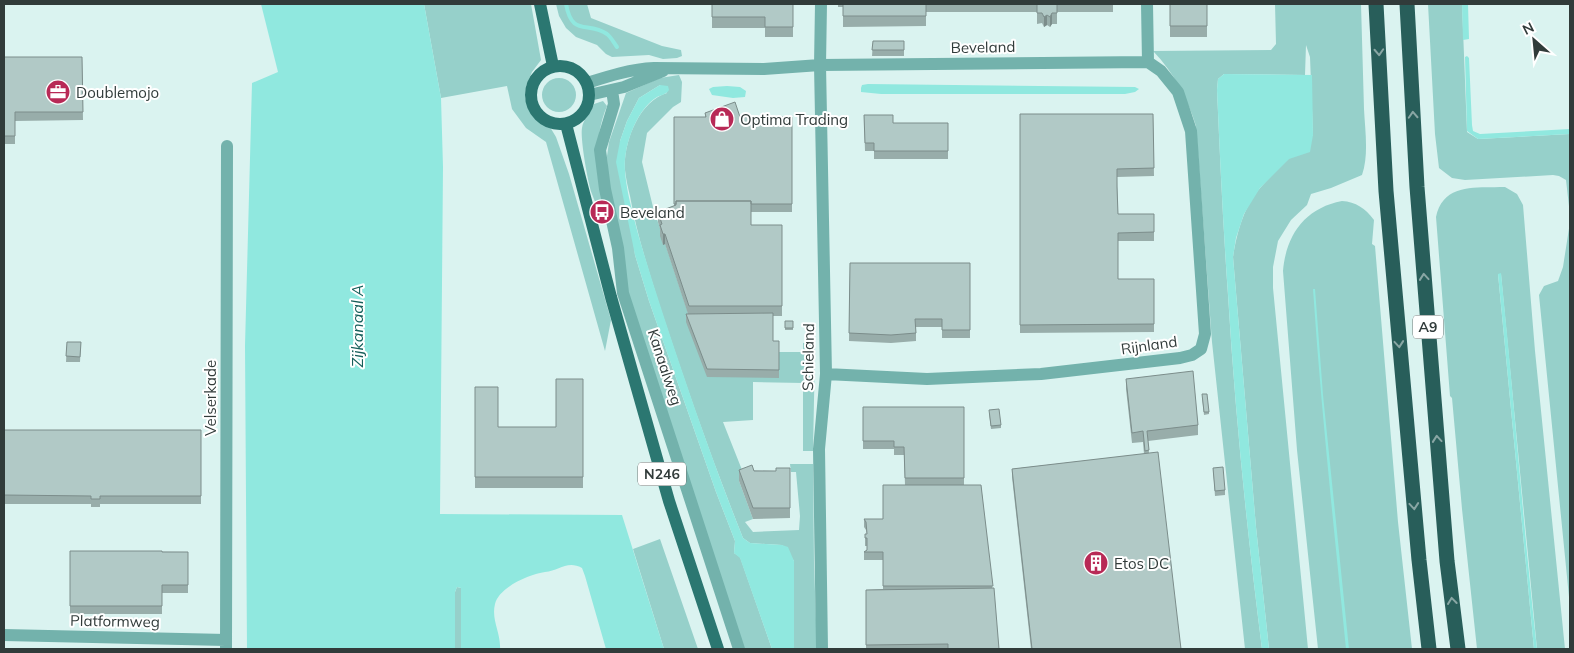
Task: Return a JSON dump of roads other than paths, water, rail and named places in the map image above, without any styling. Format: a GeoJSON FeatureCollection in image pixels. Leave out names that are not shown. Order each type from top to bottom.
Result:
{"type":"FeatureCollection","features":[{"type":"Feature","properties":{"kind":"highway","name":"A9"},"geometry":{"type":"LineString","coordinates":[[1376,4],[1386,191],[1419,560],[1429,649]]}},
{"type":"Feature","properties":{"kind":"highway","name":"A9"},"geometry":{"type":"LineString","coordinates":[[1407,4],[1417,197],[1447,561],[1458,649]]}},
{"type":"Feature","properties":{"kind":"main road"},"geometry":{"type":"LineString","coordinates":[[540,4],[553,66]]}},
{"type":"Feature","properties":{"kind":"main road"},"geometry":{"type":"LineString","coordinates":[[553,66],[573,68],[581,74],[588,89],[588,105],[583,114],[566,124],[550,123],[538,115],[531,101],[532,86],[540,73],[553,66]]}},
{"type":"Feature","properties":{"kind":"main road","name":"Kanaalweg"},"geometry":{"type":"LineString","coordinates":[[566,124],[611,297],[666,492],[718,649]]}},
{"type":"Feature","properties":{"kind":"street","name":"Schieland"},"geometry":{"type":"LineString","coordinates":[[821,4],[820,65],[826,374],[819,449],[822,649]]}},
{"type":"Feature","properties":{"kind":"street"},"geometry":{"type":"LineString","coordinates":[[1148,4],[1148,62]]}},
{"type":"Feature","properties":{"kind":"street","name":"Beveland"},"geometry":{"type":"LineString","coordinates":[[588,89],[641,69],[669,67],[764,69],[820,65],[1148,62]]}},
{"type":"Feature","properties":{"kind":"street","name":"Rijnland"},"geometry":{"type":"LineString","coordinates":[[826,374],[927,379],[1041,374],[1180,358],[1192,355],[1201,349],[1205,334],[1190,131],[1178,92],[1161,71],[1148,62]]}},
{"type":"Feature","properties":{"kind":"street","name":"Beveland"},"geometry":{"type":"LineString","coordinates":[[588,89],[612,90],[651,76],[669,67]]}},
{"type":"Feature","properties":{"kind":"street","name":"Kanaalweg"},"geometry":{"type":"LineString","coordinates":[[612,90],[614,104],[600,150],[604,189],[618,248],[623,293],[739,649]]}},
{"type":"Feature","properties":{"kind":"street","name":"Velserkade"},"geometry":{"type":"LineString","coordinates":[[226,645],[227,146]]}},
{"type":"Feature","properties":{"kind":"street","name":"Platformweg"},"geometry":{"type":"LineString","coordinates":[[4,636],[226,645]]}},
{"type":"Feature","properties":{"kind":"water","name":"Zijkanaal A"},"geometry":{"type":"Polygon","coordinates":[[[261,4],[424,4],[441,98],[443,167],[440,514],[622,515],[664,649],[606,649],[582,568],[567,565],[531,575],[516,582],[502,592],[495,604],[494,610],[500,649],[461,649],[461,588],[457,587],[455,592],[455,649],[247,649],[245,346],[252,83],[278,72],[261,4]]]}},
{"type":"Feature","properties":{"kind":"water"},"geometry":{"type":"Polygon","coordinates":[[[1462,4],[1468,4],[1469,39],[1463,40],[1462,4]]]}},
{"type":"Feature","properties":{"kind":"water"},"geometry":{"type":"Polygon","coordinates":[[[1465,57],[1469,58],[1473,131],[1480,134],[1570,129],[1570,134],[1478,139],[1467,131],[1465,57]]]}},
{"type":"Feature","properties":{"kind":"water"},"geometry":{"type":"Polygon","coordinates":[[[1224,74],[1312,75],[1313,135],[1310,152],[1289,159],[1260,188],[1244,214],[1236,238],[1233,257],[1256,527],[1269,649],[1262,649],[1246,516],[1234,383],[1217,90],[1218,79],[1224,74]]]}},
{"type":"Feature","properties":{"kind":"water"},"geometry":{"type":"Polygon","coordinates":[[[660,85],[668,86],[669,90],[654,99],[644,109],[632,130],[627,145],[625,172],[631,206],[649,271],[682,371],[711,455],[743,538],[750,543],[788,547],[794,561],[794,649],[772,649],[740,558],[734,553],[735,541],[649,301],[635,255],[616,162],[620,141],[627,121],[639,98],[660,85]]]}},
{"type":"Feature","properties":{"kind":"water"},"geometry":{"type":"Polygon","coordinates":[[[862,85],[1135,87],[1139,89],[1125,94],[881,94],[861,92],[862,85]]]}},
{"type":"Feature","properties":{"kind":"water"},"geometry":{"type":"Polygon","coordinates":[[[727,86],[740,87],[746,91],[745,97],[733,98],[712,95],[709,89],[727,86]]]}},
{"type":"Feature","properties":{"kind":"water"},"geometry":{"type":"Polygon","coordinates":[[[1501,273],[1537,649],[1534,649],[1498,274],[1501,273]]]}},
{"type":"Feature","properties":{"kind":"water"},"geometry":{"type":"Polygon","coordinates":[[[1313,289],[1315,289],[1323,395],[1349,649],[1346,649],[1332,514],[1313,289]]]}},
{"type":"Feature","properties":{"kind":"waterway"},"geometry":{"type":"LineString","coordinates":[[566,4],[572,21],[576,25],[600,30],[607,34],[617,47]]}},
{"type":"Feature","properties":{"kind":"place","name":"Doublemojo"},"geometry":{"type":"Point","coordinates":[58,92]}},
{"type":"Feature","properties":{"kind":"place","name":"Optima Trading"},"geometry":{"type":"Point","coordinates":[722,119]}},
{"type":"Feature","properties":{"kind":"place","name":"Beveland"},"geometry":{"type":"Point","coordinates":[602,212]}},
{"type":"Feature","properties":{"kind":"place","name":"Etos DC"},"geometry":{"type":"Point","coordinates":[1096,563]}}]}
